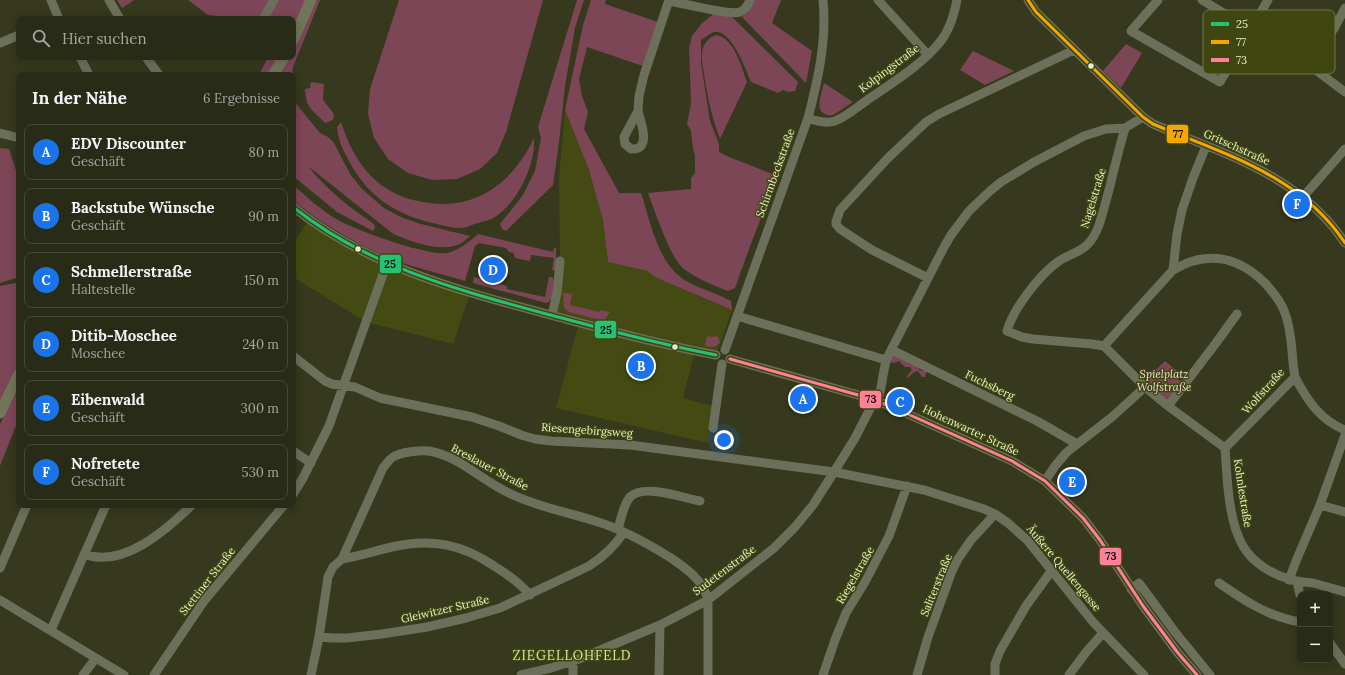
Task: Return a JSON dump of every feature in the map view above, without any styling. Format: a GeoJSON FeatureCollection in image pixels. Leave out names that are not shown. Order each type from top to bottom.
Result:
{"type":"FeatureCollection","features":[{"type":"Feature","properties":{"kind":"main road"},"geometry":{"type":"LineString","coordinates":[[296,33],[311,0]]}},
{"type":"Feature","properties":{"kind":"main road"},"geometry":{"type":"LineString","coordinates":[[275,72],[282,60]]}},
{"type":"Feature","properties":{"kind":"main road"},"geometry":{"type":"LineString","coordinates":[[0,413],[16,380]]}},
{"type":"Feature","properties":{"kind":"street"},"geometry":{"type":"LineString","coordinates":[[51,0],[56,16]]}},
{"type":"Feature","properties":{"kind":"street"},"geometry":{"type":"LineString","coordinates":[[110,0],[118,16]]}},
{"type":"Feature","properties":{"kind":"street"},"geometry":{"type":"LineString","coordinates":[[265,16],[274,0]]}},
{"type":"Feature","properties":{"kind":"street"},"geometry":{"type":"LineString","coordinates":[[638,111],[639,96],[644,75],[669,0],[736,13],[743,10],[748,5],[750,0]]}},
{"type":"Feature","properties":{"kind":"street","name":"Schirmbeckstraße"},"geometry":{"type":"LineString","coordinates":[[725,350],[808,118],[821,59],[823,0]]}},
{"type":"Feature","properties":{"kind":"street"},"geometry":{"type":"LineString","coordinates":[[878,0],[928,55]]}},
{"type":"Feature","properties":{"kind":"street","name":"Kolpingstraße"},"geometry":{"type":"LineString","coordinates":[[808,118],[822,122],[835,121],[901,76],[928,55],[944,36],[954,15],[957,0]]}},
{"type":"Feature","properties":{"kind":"street","name":"Gritschstraße"},"geometry":{"type":"LineString","coordinates":[[1028,0],[1036,12],[1143,117],[1153,124],[1264,171],[1303,197],[1327,218],[1345,243]]}},
{"type":"Feature","properties":{"kind":"street"},"geometry":{"type":"LineString","coordinates":[[1158,0],[1131,30],[1203,72]]}},
{"type":"Feature","properties":{"kind":"street"},"geometry":{"type":"LineString","coordinates":[[1202,0],[1219,10]]}},
{"type":"Feature","properties":{"kind":"street"},"geometry":{"type":"LineString","coordinates":[[1262,10],[1268,0]]}},
{"type":"Feature","properties":{"kind":"street"},"geometry":{"type":"LineString","coordinates":[[1335,27],[1345,8]]}},
{"type":"Feature","properties":{"kind":"street"},"geometry":{"type":"LineString","coordinates":[[0,43],[16,36]]}},
{"type":"Feature","properties":{"kind":"street"},"geometry":{"type":"LineString","coordinates":[[928,278],[872,250],[840,230],[836,224],[840,210],[887,159],[926,122],[939,114],[1074,50]]}},
{"type":"Feature","properties":{"kind":"street"},"geometry":{"type":"LineString","coordinates":[[82,60],[88,72]]}},
{"type":"Feature","properties":{"kind":"street"},"geometry":{"type":"LineString","coordinates":[[148,60],[157,72]]}},
{"type":"Feature","properties":{"kind":"street"},"geometry":{"type":"LineString","coordinates":[[1206,74],[1220,82],[1225,74]]}},
{"type":"Feature","properties":{"kind":"street"},"geometry":{"type":"LineString","coordinates":[[1321,74],[1345,92]]}},
{"type":"Feature","properties":{"kind":"street"},"geometry":{"type":"LineString","coordinates":[[1125,128],[1143,117]]}},
{"type":"Feature","properties":{"kind":"street","name":"Sudetenstraße"},"geometry":{"type":"LineString","coordinates":[[521,675],[573,661],[660,624],[708,600],[774,548],[795,527],[813,504],[855,438],[876,401],[886,360],[943,249],[960,223],[979,200],[1001,182],[1034,162],[1084,136],[1106,129],[1125,128]]}},
{"type":"Feature","properties":{"kind":"street","name":"Nagelstraße"},"geometry":{"type":"LineString","coordinates":[[1104,346],[1033,339],[1022,337],[1007,331],[1009,324],[1026,296],[1048,269],[1088,245],[1091,240],[1104,209],[1125,128]]}},
{"type":"Feature","properties":{"kind":"street"},"geometry":{"type":"LineString","coordinates":[[0,134],[16,137]]}},
{"type":"Feature","properties":{"kind":"street"},"geometry":{"type":"LineString","coordinates":[[1206,146],[1182,210],[1172,270],[1104,346],[1145,387],[1225,448]]}},
{"type":"Feature","properties":{"kind":"street"},"geometry":{"type":"LineString","coordinates":[[1303,197],[1345,150]]}},
{"type":"Feature","properties":{"kind":"street"},"geometry":{"type":"LineString","coordinates":[[296,209],[309,220],[334,236],[405,271],[510,305],[716,355]]}},
{"type":"Feature","properties":{"kind":"street","name":"Wolfstraße"},"geometry":{"type":"LineString","coordinates":[[1172,270],[1191,261],[1207,258],[1222,258],[1237,264],[1258,277],[1280,302],[1285,312],[1291,336],[1295,377],[1225,448]]}},
{"type":"Feature","properties":{"kind":"street"},"geometry":{"type":"LineString","coordinates":[[552,315],[558,286],[560,261]]}},
{"type":"Feature","properties":{"kind":"street"},"geometry":{"type":"LineString","coordinates":[[296,489],[329,426],[387,263]]}},
{"type":"Feature","properties":{"kind":"street"},"geometry":{"type":"LineString","coordinates":[[1168,406],[1237,314]]}},
{"type":"Feature","properties":{"kind":"street"},"geometry":{"type":"LineString","coordinates":[[736,316],[886,360]]}},
{"type":"Feature","properties":{"kind":"street"},"geometry":{"type":"LineString","coordinates":[[713,428],[726,361],[730,354],[725,350],[720,350],[716,355],[717,361],[726,361]]}},
{"type":"Feature","properties":{"kind":"street","name":"Fuchsberg"},"geometry":{"type":"LineString","coordinates":[[892,350],[1038,421],[1077,444]]}},
{"type":"Feature","properties":{"kind":"street","name":"Riesengebirgsweg"},"geometry":{"type":"LineString","coordinates":[[296,358],[332,384],[362,390],[380,398],[472,417],[535,439],[630,445],[834,472]]}},
{"type":"Feature","properties":{"kind":"street","name":"Hohenwarter Straße"},"geometry":{"type":"LineString","coordinates":[[726,361],[890,406],[1012,461],[1045,481],[1083,518],[1100,540],[1156,624],[1197,675]]}},
{"type":"Feature","properties":{"kind":"street"},"geometry":{"type":"LineString","coordinates":[[1295,377],[1314,409],[1331,422],[1345,430]]}},
{"type":"Feature","properties":{"kind":"street"},"geometry":{"type":"LineString","coordinates":[[1045,481],[1060,460],[1077,444],[1108,421],[1145,387]]}},
{"type":"Feature","properties":{"kind":"street"},"geometry":{"type":"LineString","coordinates":[[1298,591],[1293,580],[1294,565],[1320,505],[1345,435]]}},
{"type":"Feature","properties":{"kind":"street","name":"Kohnlestraße"},"geometry":{"type":"LineString","coordinates":[[1225,448],[1228,490],[1233,519],[1243,546],[1254,560],[1280,576],[1345,592]]}},
{"type":"Feature","properties":{"kind":"street","name":"Breslauer Straße"},"geometry":{"type":"LineString","coordinates":[[311,675],[319,637],[328,577],[333,567],[342,559],[383,468],[394,456],[421,451],[440,454],[458,462],[511,494],[548,508],[596,521],[621,531],[649,544],[694,575],[706,592],[708,600]]}},
{"type":"Feature","properties":{"kind":"street"},"geometry":{"type":"LineString","coordinates":[[296,453],[311,463]]}},
{"type":"Feature","properties":{"kind":"street","name":"Äußere Quellengasse"},"geometry":{"type":"LineString","coordinates":[[834,472],[941,494],[995,514],[1008,523],[1027,540],[1103,633],[1144,675]]}},
{"type":"Feature","properties":{"kind":"street","name":"Riegelstraße"},"geometry":{"type":"LineString","coordinates":[[823,675],[846,613],[890,536],[907,486]]}},
{"type":"Feature","properties":{"kind":"street"},"geometry":{"type":"LineString","coordinates":[[621,531],[627,502],[637,493],[656,492],[700,501]]}},
{"type":"Feature","properties":{"kind":"street"},"geometry":{"type":"LineString","coordinates":[[1320,505],[1345,512]]}},
{"type":"Feature","properties":{"kind":"street"},"geometry":{"type":"LineString","coordinates":[[0,568],[26,508]]}},
{"type":"Feature","properties":{"kind":"street"},"geometry":{"type":"LineString","coordinates":[[51,630],[105,508]]}},
{"type":"Feature","properties":{"kind":"street"},"geometry":{"type":"LineString","coordinates":[[84,554],[99,558],[122,554],[140,546],[163,531],[189,508]]}},
{"type":"Feature","properties":{"kind":"street","name":"Stettiner Straße"},"geometry":{"type":"LineString","coordinates":[[154,675],[204,601],[282,508]]}},
{"type":"Feature","properties":{"kind":"street","name":"Saliterstraße"},"geometry":{"type":"LineString","coordinates":[[917,675],[928,637],[946,586],[958,559],[971,540],[995,514]]}},
{"type":"Feature","properties":{"kind":"street","name":"Gleiwitzer Straße"},"geometry":{"type":"LineString","coordinates":[[319,637],[347,638],[404,631],[466,618],[500,608],[589,566],[606,554],[621,531]]}},
{"type":"Feature","properties":{"kind":"street"},"geometry":{"type":"LineString","coordinates":[[342,559],[408,545],[452,545],[484,559],[510,577],[530,594]]}},
{"type":"Feature","properties":{"kind":"street"},"geometry":{"type":"LineString","coordinates":[[995,675],[995,664],[1000,651],[1026,606],[1052,570]]}},
{"type":"Feature","properties":{"kind":"street"},"geometry":{"type":"LineString","coordinates":[[1131,588],[1139,583],[1175,632],[1210,675]]}},
{"type":"Feature","properties":{"kind":"street"},"geometry":{"type":"LineString","coordinates":[[1219,583],[1244,601],[1269,614],[1297,621]]}},
{"type":"Feature","properties":{"kind":"street"},"geometry":{"type":"LineString","coordinates":[[0,600],[124,675]]}},
{"type":"Feature","properties":{"kind":"street"},"geometry":{"type":"LineString","coordinates":[[708,600],[708,675]]}},
{"type":"Feature","properties":{"kind":"street"},"geometry":{"type":"LineString","coordinates":[[659,675],[660,624]]}},
{"type":"Feature","properties":{"kind":"street"},"geometry":{"type":"LineString","coordinates":[[1069,675],[1103,633]]}},
{"type":"Feature","properties":{"kind":"street"},"geometry":{"type":"LineString","coordinates":[[1333,647],[1345,664]]}},
{"type":"Feature","properties":{"kind":"street"},"geometry":{"type":"LineString","coordinates":[[83,675],[96,658]]}},
{"type":"Feature","properties":{"kind":"street"},"geometry":{"type":"LineString","coordinates":[[573,661],[573,675]]}},
{"type":"Feature","properties":{"kind":"shaded area"},"geometry":{"type":"Polygon","coordinates":[[[565,110],[589,170],[603,220],[608,262],[647,271],[657,278],[732,310],[716,355],[695,351],[683,398],[712,406],[708,443],[556,408],[579,323],[552,315],[560,261],[559,178],[565,110]]]}},
{"type":"Feature","properties":{"kind":"shaded area"},"geometry":{"type":"Polygon","coordinates":[[[309,220],[334,235],[470,293],[453,344],[366,322],[296,279],[296,240],[309,220]]]}},
{"type":"Feature","properties":{"kind":"green space"},"geometry":{"type":"Polygon","coordinates":[[[117,0],[134,0],[122,8],[117,0]]]}},
{"type":"Feature","properties":{"kind":"green space"},"geometry":{"type":"Polygon","coordinates":[[[188,0],[272,0],[262,16],[208,15],[188,0]]]}},
{"type":"Feature","properties":{"kind":"green space"},"geometry":{"type":"Polygon","coordinates":[[[277,0],[306,0],[296,22],[296,16],[269,16],[277,0]]]}},
{"type":"Feature","properties":{"kind":"green space"},"geometry":{"type":"Polygon","coordinates":[[[317,0],[320,0],[296,60],[296,44],[317,0]]]}},
{"type":"Feature","properties":{"kind":"green space"},"geometry":{"type":"Polygon","coordinates":[[[399,0],[543,0],[506,132],[497,153],[480,169],[457,179],[432,180],[408,173],[388,159],[374,138],[368,114],[370,89],[399,0]]]}},
{"type":"Feature","properties":{"kind":"green space"},"geometry":{"type":"Polygon","coordinates":[[[577,0],[584,0],[575,28],[565,86],[553,185],[506,231],[502,229],[500,224],[523,195],[535,171],[541,138],[538,127],[577,0]]]}},
{"type":"Feature","properties":{"kind":"green space"},"geometry":{"type":"Polygon","coordinates":[[[591,0],[606,0],[605,4],[658,22],[643,66],[587,47],[579,79],[582,96],[588,112],[584,129],[619,193],[641,193],[656,242],[668,264],[686,281],[731,301],[732,310],[657,278],[647,271],[608,262],[603,220],[589,170],[565,110],[583,25],[591,0]]]}},
{"type":"Feature","properties":{"kind":"green space"},"geometry":{"type":"Polygon","coordinates":[[[754,0],[781,0],[772,23],[812,51],[806,83],[742,17],[748,13],[754,0]]]}},
{"type":"Feature","properties":{"kind":"green space"},"geometry":{"type":"Polygon","coordinates":[[[715,13],[731,16],[798,82],[795,91],[789,92],[783,90],[778,93],[751,82],[742,60],[726,36],[714,32],[701,40],[701,63],[710,121],[719,144],[719,152],[777,176],[735,288],[728,291],[694,276],[684,269],[679,263],[673,255],[663,234],[648,193],[691,189],[691,178],[695,173],[695,156],[691,131],[687,124],[691,104],[689,48],[692,36],[702,23],[715,13]]]}},
{"type":"Feature","properties":{"kind":"green space"},"geometry":{"type":"Polygon","coordinates":[[[717,35],[728,42],[733,48],[740,61],[747,82],[720,139],[710,107],[702,63],[702,52],[705,43],[711,37],[717,35]]]}},
{"type":"Feature","properties":{"kind":"green space"},"geometry":{"type":"Polygon","coordinates":[[[1126,44],[1142,53],[1121,88],[1103,71],[1126,44]]]}},
{"type":"Feature","properties":{"kind":"green space"},"geometry":{"type":"Polygon","coordinates":[[[973,51],[1014,71],[985,85],[960,70],[973,51]]]}},
{"type":"Feature","properties":{"kind":"green space"},"geometry":{"type":"Polygon","coordinates":[[[266,60],[277,60],[270,72],[260,72],[266,60]]]}},
{"type":"Feature","properties":{"kind":"green space"},"geometry":{"type":"Polygon","coordinates":[[[287,60],[296,60],[292,72],[280,72],[287,60]]]}},
{"type":"Feature","properties":{"kind":"green space"},"geometry":{"type":"Polygon","coordinates":[[[311,82],[324,84],[323,100],[334,114],[333,120],[325,123],[308,105],[305,89],[310,88],[311,82]]]}},
{"type":"Feature","properties":{"kind":"green space"},"geometry":{"type":"Polygon","coordinates":[[[824,83],[853,102],[833,115],[826,115],[822,113],[820,109],[820,99],[824,83]]]}},
{"type":"Feature","properties":{"kind":"green space"},"geometry":{"type":"Polygon","coordinates":[[[296,104],[320,133],[328,137],[334,143],[350,174],[362,189],[384,208],[403,218],[421,224],[470,236],[462,243],[450,247],[442,247],[424,245],[398,236],[392,233],[308,166],[330,190],[347,205],[374,224],[375,228],[373,231],[337,212],[296,178],[296,104]]]}},
{"type":"Feature","properties":{"kind":"green space"},"geometry":{"type":"Polygon","coordinates":[[[341,122],[356,157],[375,180],[394,193],[408,199],[423,202],[442,204],[459,203],[490,191],[503,181],[515,168],[534,138],[534,150],[524,182],[519,191],[503,211],[489,220],[463,228],[458,228],[409,216],[396,210],[375,195],[357,174],[343,149],[338,136],[337,127],[341,122]]]}},
{"type":"Feature","properties":{"kind":"green space"},"geometry":{"type":"Polygon","coordinates":[[[0,148],[9,149],[16,171],[16,278],[0,283],[0,148]]]}},
{"type":"Feature","properties":{"kind":"green space"},"geometry":{"type":"Polygon","coordinates":[[[296,188],[336,219],[345,224],[391,241],[437,253],[447,253],[460,248],[478,234],[553,252],[554,248],[556,248],[556,268],[555,270],[552,270],[554,258],[531,255],[530,261],[515,258],[514,253],[509,252],[506,248],[479,243],[475,246],[465,281],[394,260],[355,241],[296,203],[296,188]]]}},
{"type":"Feature","properties":{"kind":"green space"},"geometry":{"type":"Polygon","coordinates":[[[474,277],[507,286],[507,289],[545,297],[549,277],[552,277],[554,280],[553,294],[551,300],[546,303],[473,283],[474,277]]]}},
{"type":"Feature","properties":{"kind":"green space"},"geometry":{"type":"Polygon","coordinates":[[[16,283],[16,374],[0,403],[0,286],[16,283]]]}},
{"type":"Feature","properties":{"kind":"green space"},"geometry":{"type":"Polygon","coordinates":[[[563,293],[572,294],[570,305],[600,312],[600,310],[610,312],[604,321],[569,312],[564,307],[563,293]]]}},
{"type":"Feature","properties":{"kind":"green space"},"geometry":{"type":"Polygon","coordinates":[[[707,336],[718,337],[720,343],[714,347],[705,346],[707,336]]]}},
{"type":"Feature","properties":{"kind":"green space"},"geometry":{"type":"Polygon","coordinates":[[[892,355],[897,355],[912,365],[916,364],[919,367],[919,370],[927,371],[925,377],[922,377],[918,371],[914,372],[908,378],[907,376],[912,370],[910,367],[905,367],[899,361],[894,363],[890,362],[892,355]]]}},
{"type":"Feature","properties":{"kind":"green space","name":"Spielplatz Wolfstraße"},"geometry":{"type":"Polygon","coordinates":[[[1165,361],[1181,374],[1178,379],[1185,385],[1169,399],[1162,398],[1144,381],[1165,361]]]}},
{"type":"Feature","properties":{"kind":"green space"},"geometry":{"type":"Polygon","coordinates":[[[16,394],[16,426],[0,466],[0,424],[16,394]]]}},
{"type":"Feature","properties":{"kind":"transit line","name":"77"},"geometry":{"type":"LineString","coordinates":[[1028,0],[1036,12],[1143,117],[1153,124],[1259,169],[1283,183],[1306,200],[1327,220],[1345,243]]}},
{"type":"Feature","properties":{"kind":"transit line","name":"25"},"geometry":{"type":"LineString","coordinates":[[296,209],[322,228],[353,246],[385,262],[451,287],[614,332],[716,355]]}},
{"type":"Feature","properties":{"kind":"transit line","name":"73"},"geometry":{"type":"LineString","coordinates":[[730,359],[858,395],[890,406],[1012,461],[1045,481],[1083,518],[1100,540],[1143,606],[1178,653],[1197,675]]}},
{"type":"Feature","properties":{"kind":"place","name":"Nofretete"},"geometry":{"type":"Point","coordinates":[1297,204]}},
{"type":"Feature","properties":{"kind":"place","name":"Ditib-Moschee"},"geometry":{"type":"Point","coordinates":[493,270]}},
{"type":"Feature","properties":{"kind":"place","name":"Backstube Wünsche"},"geometry":{"type":"Point","coordinates":[641,366]}},
{"type":"Feature","properties":{"kind":"place","name":"EDV Discounter"},"geometry":{"type":"Point","coordinates":[803,399]}},
{"type":"Feature","properties":{"kind":"place","name":"Schmellerstraße"},"geometry":{"type":"Point","coordinates":[900,402]}},
{"type":"Feature","properties":{"kind":"place","name":"Eibenwald"},"geometry":{"type":"Point","coordinates":[1072,482]}},
{"type":"Feature","properties":{"kind":"district","name":"ZIEGELLOHFELD"},"geometry":{"type":"Point","coordinates":[572,655]}}]}
